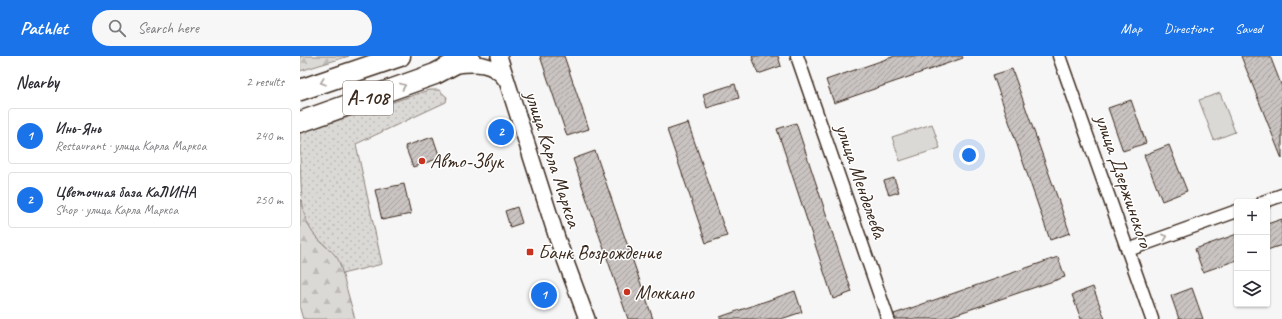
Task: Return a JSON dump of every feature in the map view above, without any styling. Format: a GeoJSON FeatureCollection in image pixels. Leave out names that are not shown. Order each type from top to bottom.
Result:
{"type":"FeatureCollection","features":[{"type":"Feature","properties":{"kind":"highway","name":"А-108"},"geometry":{"type":"LineString","coordinates":[[300,90],[400,56]]}},
{"type":"Feature","properties":{"kind":"highway","name":"А-108"},"geometry":{"type":"LineString","coordinates":[[300,122],[435,74],[461,61]]}},
{"type":"Feature","properties":{"kind":"street","name":"улица Карла Маркса"},"geometry":{"type":"LineString","coordinates":[[499,56],[557,238],[587,319]]}},
{"type":"Feature","properties":{"kind":"street","name":"улица Менделеева"},"geometry":{"type":"LineString","coordinates":[[797,56],[888,319]]}},
{"type":"Feature","properties":{"kind":"street","name":"улица Дзержинского"},"geometry":{"type":"LineString","coordinates":[[1059,56],[1152,319]]}},
{"type":"Feature","properties":{"kind":"street","name":"А-108"},"geometry":{"type":"LineString","coordinates":[[461,61],[493,67],[507,80]]}},
{"type":"Feature","properties":{"kind":"street"},"geometry":{"type":"LineString","coordinates":[[1270,199],[1282,195]]}},
{"type":"Feature","properties":{"kind":"street"},"geometry":{"type":"LineString","coordinates":[[1128,250],[1234,212]]}},
{"type":"Feature","properties":{"kind":"green space"},"geometry":{"type":"Polygon","coordinates":[[[300,56],[349,56],[300,71],[300,56]]]}},
{"type":"Feature","properties":{"kind":"green space"},"geometry":{"type":"Polygon","coordinates":[[[429,90],[439,90],[447,97],[446,102],[356,144],[382,264],[342,274],[339,264],[331,251],[315,236],[306,222],[301,191],[300,133],[429,90]]]}},
{"type":"Feature","properties":{"kind":"green space"},"geometry":{"type":"Polygon","coordinates":[[[1220,93],[1235,132],[1214,140],[1199,100],[1220,93]]]}},
{"type":"Feature","properties":{"kind":"green space"},"geometry":{"type":"Polygon","coordinates":[[[932,124],[940,148],[900,161],[892,137],[932,124]]]}},
{"type":"Feature","properties":{"kind":"green space"},"geometry":{"type":"Polygon","coordinates":[[[300,199],[310,229],[317,238],[332,251],[339,261],[355,319],[303,319],[300,309],[300,199]]]}},
{"type":"Feature","properties":{"kind":"building"},"geometry":{"type":"Polygon","coordinates":[[[540,56],[564,56],[589,129],[567,136],[540,56]]]}},
{"type":"Feature","properties":{"kind":"building"},"geometry":{"type":"Polygon","coordinates":[[[752,56],[778,56],[781,66],[758,74],[752,56]]]}},
{"type":"Feature","properties":{"kind":"building"},"geometry":{"type":"Polygon","coordinates":[[[895,56],[962,56],[963,58],[834,103],[826,80],[895,56]]]}},
{"type":"Feature","properties":{"kind":"building"},"geometry":{"type":"Polygon","coordinates":[[[1241,56],[1270,56],[1282,87],[1282,159],[1241,56]]]}},
{"type":"Feature","properties":{"kind":"building"},"geometry":{"type":"Polygon","coordinates":[[[1012,69],[1070,233],[1050,240],[993,75],[1012,69]]]}},
{"type":"Feature","properties":{"kind":"building"},"geometry":{"type":"Polygon","coordinates":[[[735,84],[739,98],[707,108],[703,94],[735,84]]]}},
{"type":"Feature","properties":{"kind":"building"},"geometry":{"type":"Polygon","coordinates":[[[1131,100],[1146,143],[1123,151],[1108,108],[1131,100]]]}},
{"type":"Feature","properties":{"kind":"building"},"geometry":{"type":"Polygon","coordinates":[[[688,123],[727,236],[706,243],[667,130],[688,123]]]}},
{"type":"Feature","properties":{"kind":"building"},"geometry":{"type":"Polygon","coordinates":[[[796,123],[852,292],[833,299],[777,129],[796,123]]]}},
{"type":"Feature","properties":{"kind":"building"},"geometry":{"type":"Polygon","coordinates":[[[433,137],[440,158],[413,167],[405,146],[433,137]]]}},
{"type":"Feature","properties":{"kind":"building"},"geometry":{"type":"Polygon","coordinates":[[[1169,145],[1187,191],[1162,201],[1144,155],[1169,145]]]}},
{"type":"Feature","properties":{"kind":"building"},"geometry":{"type":"Polygon","coordinates":[[[595,151],[653,319],[628,319],[573,159],[595,151]]]}},
{"type":"Feature","properties":{"kind":"building"},"geometry":{"type":"Polygon","coordinates":[[[894,178],[899,192],[889,195],[884,181],[894,178]]]}},
{"type":"Feature","properties":{"kind":"building"},"geometry":{"type":"Polygon","coordinates":[[[404,184],[411,214],[382,220],[375,190],[404,184]]]}},
{"type":"Feature","properties":{"kind":"building"},"geometry":{"type":"Polygon","coordinates":[[[517,207],[522,223],[510,227],[505,211],[517,207]]]}},
{"type":"Feature","properties":{"kind":"building"},"geometry":{"type":"Polygon","coordinates":[[[1282,219],[1282,245],[1270,249],[1270,235],[1270,223],[1282,219]]]}},
{"type":"Feature","properties":{"kind":"building"},"geometry":{"type":"Polygon","coordinates":[[[1234,235],[1234,261],[1203,272],[1195,249],[1234,235]]]}},
{"type":"Feature","properties":{"kind":"building"},"geometry":{"type":"Polygon","coordinates":[[[1058,257],[1065,277],[942,319],[895,319],[894,314],[1058,257]]]}},
{"type":"Feature","properties":{"kind":"building"},"geometry":{"type":"Polygon","coordinates":[[[1093,287],[1105,319],[1081,319],[1072,295],[1093,287]]]}},
{"type":"Feature","properties":{"kind":"building"},"geometry":{"type":"Polygon","coordinates":[[[1192,288],[1203,319],[1179,319],[1171,296],[1192,288]]]}},
{"type":"Feature","properties":{"kind":"building"},"geometry":{"type":"Polygon","coordinates":[[[795,291],[802,312],[781,319],[720,319],[720,317],[795,291]]]}},
{"type":"Feature","properties":{"kind":"place","name":"Цветочная база КаЛИНА"},"geometry":{"type":"Point","coordinates":[501,132]}},
{"type":"Feature","properties":{"kind":"place","name":"Авто-Звук"},"geometry":{"type":"Point","coordinates":[422,161]}},
{"type":"Feature","properties":{"kind":"place","name":"Банк Возрождение"},"geometry":{"type":"Point","coordinates":[530,252]}},
{"type":"Feature","properties":{"kind":"place","name":"Моккано"},"geometry":{"type":"Point","coordinates":[627,292]}},
{"type":"Feature","properties":{"kind":"place","name":"Инь-Янь"},"geometry":{"type":"Point","coordinates":[544,295]}}]}
